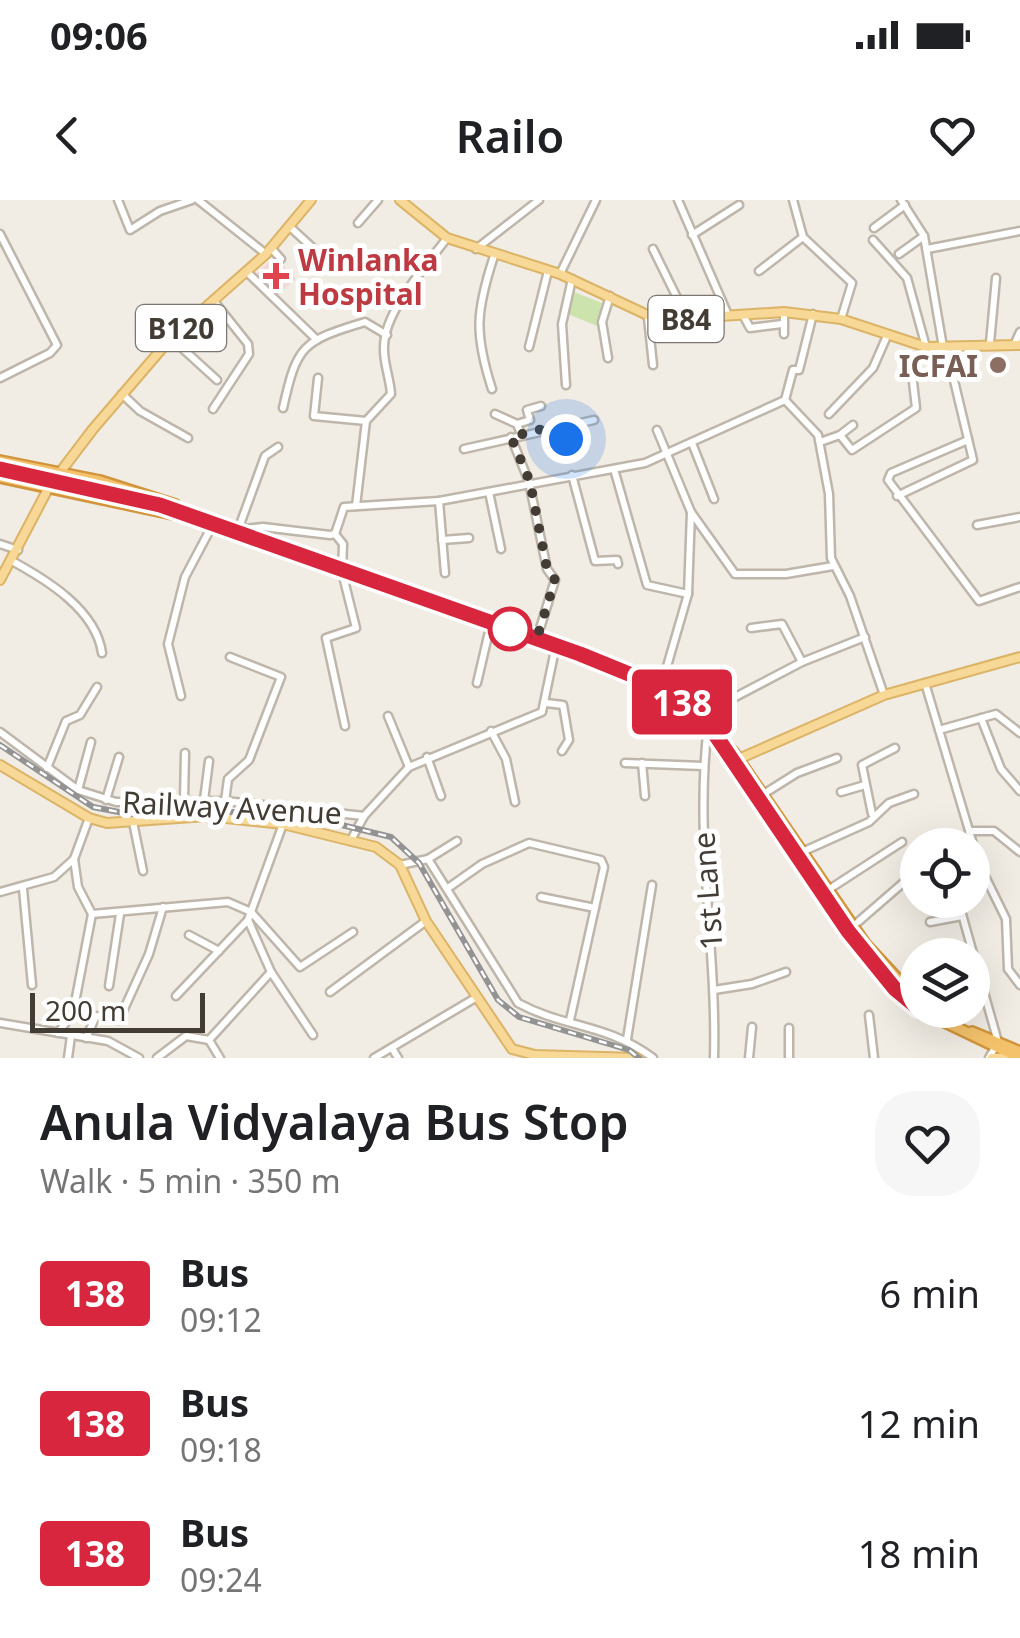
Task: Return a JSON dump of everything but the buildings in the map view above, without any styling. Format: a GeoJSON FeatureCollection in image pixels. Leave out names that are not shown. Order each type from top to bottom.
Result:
{"type":"FeatureCollection","features":[{"type":"Feature","properties":{"kind":"highway"},"geometry":{"type":"LineString","coordinates":[[0,461],[61,470],[100,481],[175,504],[180,514]]}},
{"type":"Feature","properties":{"kind":"highway"},"geometry":{"type":"LineString","coordinates":[[22,482],[25,466]]}},
{"type":"Feature","properties":{"kind":"highway"},"geometry":{"type":"LineString","coordinates":[[0,469],[160,505],[537,638],[661,687],[708,724],[846,918],[900,981]]}},
{"type":"Feature","properties":{"kind":"highway"},"geometry":{"type":"LineString","coordinates":[[0,477],[180,514]]}},
{"type":"Feature","properties":{"kind":"highway"},"geometry":{"type":"LineString","coordinates":[[96,496],[100,481]]}},
{"type":"Feature","properties":{"kind":"highway"},"geometry":{"type":"LineString","coordinates":[[735,760],[854,939],[900,989]]}},
{"type":"Feature","properties":{"kind":"highway"},"geometry":{"type":"LineString","coordinates":[[952,1028],[993,1052],[1017,1055]]}},
{"type":"Feature","properties":{"kind":"highway"},"geometry":{"type":"LineString","coordinates":[[957,1028],[993,1052]]}},
{"type":"Feature","properties":{"kind":"main road","name":"B120"},"geometry":{"type":"LineString","coordinates":[[0,580],[49,487],[122,394],[170,338],[268,251],[311,200]]}},
{"type":"Feature","properties":{"kind":"main road","name":"B84"},"geometry":{"type":"LineString","coordinates":[[400,200],[448,238],[475,250],[560,274],[648,318],[814,314],[841,319],[926,348],[1018,344]]}},
{"type":"Feature","properties":{"kind":"main road"},"geometry":{"type":"LineString","coordinates":[[735,760],[884,695],[1020,657]]}},
{"type":"Feature","properties":{"kind":"main road"},"geometry":{"type":"LineString","coordinates":[[1009,660],[1020,670]]}},
{"type":"Feature","properties":{"kind":"main road"},"geometry":{"type":"LineString","coordinates":[[0,765],[89,818],[107,823],[177,815],[284,824],[352,838],[376,848],[400,865],[426,921],[516,1055],[637,1058]]}},
{"type":"Feature","properties":{"kind":"main road"},"geometry":{"type":"LineString","coordinates":[[993,1052],[1017,1055]]}},
{"type":"Feature","properties":{"kind":"street"},"geometry":{"type":"LineString","coordinates":[[118,200],[130,230],[160,210],[195,200],[281,260]]}},
{"type":"Feature","properties":{"kind":"street"},"geometry":{"type":"LineString","coordinates":[[358,223],[378,200]]}},
{"type":"Feature","properties":{"kind":"street"},"geometry":{"type":"LineString","coordinates":[[475,250],[539,200]]}},
{"type":"Feature","properties":{"kind":"street"},"geometry":{"type":"LineString","coordinates":[[560,274],[596,200]]}},
{"type":"Feature","properties":{"kind":"street"},"geometry":{"type":"LineString","coordinates":[[678,200],[728,315]]}},
{"type":"Feature","properties":{"kind":"street"},"geometry":{"type":"LineString","coordinates":[[792,200],[803,237],[852,283],[841,319]]}},
{"type":"Feature","properties":{"kind":"street"},"geometry":{"type":"LineString","coordinates":[[874,228],[903,202],[924,236],[944,347],[973,460],[897,496]]}},
{"type":"Feature","properties":{"kind":"street"},"geometry":{"type":"LineString","coordinates":[[692,235],[739,205]]}},
{"type":"Feature","properties":{"kind":"street"},"geometry":{"type":"LineString","coordinates":[[289,226],[328,262]]}},
{"type":"Feature","properties":{"kind":"street"},"geometry":{"type":"LineString","coordinates":[[927,249],[1020,231]]}},
{"type":"Feature","properties":{"kind":"street"},"geometry":{"type":"LineString","coordinates":[[0,234],[56,344],[50,354],[0,378]]}},
{"type":"Feature","properties":{"kind":"street"},"geometry":{"type":"LineString","coordinates":[[899,254],[924,236]]}},
{"type":"Feature","properties":{"kind":"street"},"geometry":{"type":"LineString","coordinates":[[758,271],[803,237]]}},
{"type":"Feature","properties":{"kind":"street"},"geometry":{"type":"LineString","coordinates":[[356,506],[366,422],[391,394],[384,346],[387,335],[403,295],[448,238]]}},
{"type":"Feature","properties":{"kind":"street"},"geometry":{"type":"LineString","coordinates":[[874,240],[907,278],[926,348]]}},
{"type":"Feature","properties":{"kind":"street"},"geometry":{"type":"LineString","coordinates":[[653,249],[688,319]]}},
{"type":"Feature","properties":{"kind":"street"},"geometry":{"type":"LineString","coordinates":[[492,389],[478,340],[477,308],[494,256]]}},
{"type":"Feature","properties":{"kind":"street"},"geometry":{"type":"LineString","coordinates":[[246,271],[318,340]]}},
{"type":"Feature","properties":{"kind":"street"},"geometry":{"type":"LineString","coordinates":[[529,346],[548,271]]}},
{"type":"Feature","properties":{"kind":"street"},"geometry":{"type":"LineString","coordinates":[[990,344],[996,278]]}},
{"type":"Feature","properties":{"kind":"street"},"geometry":{"type":"LineString","coordinates":[[566,385],[562,324],[572,279]]}},
{"type":"Feature","properties":{"kind":"street"},"geometry":{"type":"LineString","coordinates":[[608,358],[602,322],[610,296]]}},
{"type":"Feature","properties":{"kind":"street"},"geometry":{"type":"LineString","coordinates":[[213,409],[250,354],[248,344],[214,300]]}},
{"type":"Feature","properties":{"kind":"street"},"geometry":{"type":"LineString","coordinates":[[742,315],[750,328],[783,329],[784,312]]}},
{"type":"Feature","properties":{"kind":"street"},"geometry":{"type":"LineString","coordinates":[[785,400],[793,370],[799,370],[814,314]]}},
{"type":"Feature","properties":{"kind":"street"},"geometry":{"type":"LineString","coordinates":[[648,318],[654,365]]}},
{"type":"Feature","properties":{"kind":"street"},"geometry":{"type":"LineString","coordinates":[[283,408],[294,360],[318,340],[365,322],[387,335]]}},
{"type":"Feature","properties":{"kind":"street"},"geometry":{"type":"LineString","coordinates":[[1018,344],[1020,332]]}},
{"type":"Feature","properties":{"kind":"street"},"geometry":{"type":"LineString","coordinates":[[829,414],[873,368],[887,336]]}},
{"type":"Feature","properties":{"kind":"street"},"geometry":{"type":"LineString","coordinates":[[170,338],[218,380]]}},
{"type":"Feature","properties":{"kind":"street"},"geometry":{"type":"LineString","coordinates":[[318,378],[314,416],[366,422]]}},
{"type":"Feature","properties":{"kind":"street"},"geometry":{"type":"LineString","coordinates":[[840,435],[852,450],[885,432],[916,408],[913,382]]}},
{"type":"Feature","properties":{"kind":"street"},"geometry":{"type":"LineString","coordinates":[[122,394],[140,411],[188,438]]}},
{"type":"Feature","properties":{"kind":"street"},"geometry":{"type":"LineString","coordinates":[[785,400],[820,442],[829,494],[833,566],[864,636],[884,695]]}},
{"type":"Feature","properties":{"kind":"street"},"geometry":{"type":"LineString","coordinates":[[335,534],[339,512],[356,506],[438,501],[614,469],[666,456],[785,400]]}},
{"type":"Feature","properties":{"kind":"street"},"geometry":{"type":"LineString","coordinates":[[495,414],[517,424],[530,420],[527,410],[542,406]]}},
{"type":"Feature","properties":{"kind":"street"},"geometry":{"type":"LineString","coordinates":[[464,449],[594,420]]}},
{"type":"Feature","properties":{"kind":"street"},"geometry":{"type":"LineString","coordinates":[[517,424],[521,434]]}},
{"type":"Feature","properties":{"kind":"street"},"geometry":{"type":"LineString","coordinates":[[820,442],[853,425]]}},
{"type":"Feature","properties":{"kind":"street"},"geometry":{"type":"LineString","coordinates":[[554,426],[561,430],[570,448]]}},
{"type":"Feature","properties":{"kind":"street"},"geometry":{"type":"LineString","coordinates":[[658,430],[691,512],[735,574],[786,574],[833,566]]}},
{"type":"Feature","properties":{"kind":"street"},"geometry":{"type":"LineString","coordinates":[[511,437],[530,482],[547,569],[555,580],[537,638]]}},
{"type":"Feature","properties":{"kind":"street"},"geometry":{"type":"LineString","coordinates":[[968,440],[891,472],[888,480],[979,601],[1020,587]]}},
{"type":"Feature","properties":{"kind":"street"},"geometry":{"type":"LineString","coordinates":[[692,443],[714,499]]}},
{"type":"Feature","properties":{"kind":"street"},"geometry":{"type":"LineString","coordinates":[[278,447],[265,456],[233,530],[335,534],[344,544],[342,572],[356,628],[326,638],[345,726]]}},
{"type":"Feature","properties":{"kind":"street"},"geometry":{"type":"LineString","coordinates":[[614,469],[647,585],[688,594]]}},
{"type":"Feature","properties":{"kind":"street"},"geometry":{"type":"LineString","coordinates":[[572,476],[594,561],[617,560],[618,564]]}},
{"type":"Feature","properties":{"kind":"street"},"geometry":{"type":"LineString","coordinates":[[489,492],[501,549]]}},
{"type":"Feature","properties":{"kind":"street"},"geometry":{"type":"LineString","coordinates":[[438,501],[445,574]]}},
{"type":"Feature","properties":{"kind":"street"},"geometry":{"type":"LineString","coordinates":[[661,687],[688,594],[691,512]]}},
{"type":"Feature","properties":{"kind":"street"},"geometry":{"type":"LineString","coordinates":[[977,525],[1020,517]]}},
{"type":"Feature","properties":{"kind":"street"},"geometry":{"type":"LineString","coordinates":[[181,696],[168,644],[185,577],[212,526]]}},
{"type":"Feature","properties":{"kind":"street"},"geometry":{"type":"LineString","coordinates":[[442,540],[469,538]]}},
{"type":"Feature","properties":{"kind":"street"},"geometry":{"type":"LineString","coordinates":[[0,544],[18,550]]}},
{"type":"Feature","properties":{"kind":"street"},"geometry":{"type":"LineString","coordinates":[[12,561],[54,586],[88,620],[98,632],[102,652]]}},
{"type":"Feature","properties":{"kind":"street"},"geometry":{"type":"LineString","coordinates":[[477,683],[491,623]]}},
{"type":"Feature","properties":{"kind":"street"},"geometry":{"type":"LineString","coordinates":[[751,628],[782,624],[802,662]]}},
{"type":"Feature","properties":{"kind":"street"},"geometry":{"type":"LineString","coordinates":[[699,716],[802,662],[864,636]]}},
{"type":"Feature","properties":{"kind":"street"},"geometry":{"type":"LineString","coordinates":[[556,645],[546,704],[563,706],[569,740],[562,751]]}},
{"type":"Feature","properties":{"kind":"street"},"geometry":{"type":"LineString","coordinates":[[225,801],[228,779],[249,760],[281,677],[279,672],[230,657]]}},
{"type":"Feature","properties":{"kind":"street"},"geometry":{"type":"LineString","coordinates":[[925,683],[968,828]]}},
{"type":"Feature","properties":{"kind":"street"},"geometry":{"type":"LineString","coordinates":[[47,768],[66,721],[84,710],[97,687]]}},
{"type":"Feature","properties":{"kind":"street","name":"Railway Avenue"},"geometry":{"type":"LineString","coordinates":[[352,838],[364,816],[409,767],[490,731],[534,718],[546,704]]}},
{"type":"Feature","properties":{"kind":"street"},"geometry":{"type":"LineString","coordinates":[[939,730],[996,714],[1020,733]]}},
{"type":"Feature","properties":{"kind":"street"},"geometry":{"type":"LineString","coordinates":[[388,716],[409,767]]}},
{"type":"Feature","properties":{"kind":"street"},"geometry":{"type":"LineString","coordinates":[[980,718],[1000,769],[1020,791]]}},
{"type":"Feature","properties":{"kind":"street","name":"1st Lane"},"geometry":{"type":"LineString","coordinates":[[708,724],[703,766],[704,883],[714,990],[714,1058]]}},
{"type":"Feature","properties":{"kind":"street"},"geometry":{"type":"LineString","coordinates":[[490,731],[506,759],[515,802]]}},
{"type":"Feature","properties":{"kind":"street","name":"Railway Avenue"},"geometry":{"type":"LineString","coordinates":[[0,732],[78,790],[106,800],[225,801],[364,816]]}},
{"type":"Feature","properties":{"kind":"street"},"geometry":{"type":"LineString","coordinates":[[78,790],[92,742]]}},
{"type":"Feature","properties":{"kind":"street"},"geometry":{"type":"LineString","coordinates":[[802,852],[869,822],[872,814],[864,785],[864,761],[895,748]]}},
{"type":"Feature","properties":{"kind":"street"},"geometry":{"type":"LineString","coordinates":[[184,800],[185,753]]}},
{"type":"Feature","properties":{"kind":"street"},"geometry":{"type":"LineString","coordinates":[[106,800],[119,757]]}},
{"type":"Feature","properties":{"kind":"street"},"geometry":{"type":"LineString","coordinates":[[426,758],[441,796]]}},
{"type":"Feature","properties":{"kind":"street"},"geometry":{"type":"LineString","coordinates":[[762,796],[797,773],[836,758]]}},
{"type":"Feature","properties":{"kind":"street"},"geometry":{"type":"LineString","coordinates":[[204,800],[209,761]]}},
{"type":"Feature","properties":{"kind":"street"},"geometry":{"type":"LineString","coordinates":[[625,763],[703,766]]}},
{"type":"Feature","properties":{"kind":"street"},"geometry":{"type":"LineString","coordinates":[[642,764],[645,796]]}},
{"type":"Feature","properties":{"kind":"street"},"geometry":{"type":"LineString","coordinates":[[842,792],[864,785]]}},
{"type":"Feature","properties":{"kind":"street"},"geometry":{"type":"LineString","coordinates":[[872,814],[914,794]]}},
{"type":"Feature","properties":{"kind":"street"},"geometry":{"type":"LineString","coordinates":[[0,892],[23,889],[54,877],[74,858],[89,818]]}},
{"type":"Feature","properties":{"kind":"street"},"geometry":{"type":"LineString","coordinates":[[133,822],[143,871]]}},
{"type":"Feature","properties":{"kind":"street"},"geometry":{"type":"LineString","coordinates":[[176,996],[250,916],[284,824]]}},
{"type":"Feature","properties":{"kind":"street"},"geometry":{"type":"LineString","coordinates":[[990,831],[1020,852]]}},
{"type":"Feature","properties":{"kind":"street"},"geometry":{"type":"LineString","coordinates":[[400,865],[428,859],[458,841]]}},
{"type":"Feature","properties":{"kind":"street"},"geometry":{"type":"LineString","coordinates":[[448,888],[482,864],[539,843],[602,860],[604,867],[570,1020]]}},
{"type":"Feature","properties":{"kind":"street"},"geometry":{"type":"LineString","coordinates":[[827,890],[900,843]]}},
{"type":"Feature","properties":{"kind":"street"},"geometry":{"type":"LineString","coordinates":[[58,1034],[73,1012],[92,914],[78,887],[74,858]]}},
{"type":"Feature","properties":{"kind":"street"},"geometry":{"type":"LineString","coordinates":[[428,859],[518,1003],[627,1039],[653,1058]]}},
{"type":"Feature","properties":{"kind":"street"},"geometry":{"type":"LineString","coordinates":[[990,881],[1006,919],[1008,969],[1020,985]]}},
{"type":"Feature","properties":{"kind":"street"},"geometry":{"type":"LineString","coordinates":[[627,1039],[652,885]]}},
{"type":"Feature","properties":{"kind":"street"},"geometry":{"type":"LineString","coordinates":[[858,922],[900,886]]}},
{"type":"Feature","properties":{"kind":"street"},"geometry":{"type":"LineString","coordinates":[[23,889],[32,985]]}},
{"type":"Feature","properties":{"kind":"street"},"geometry":{"type":"LineString","coordinates":[[541,898],[595,908]]}},
{"type":"Feature","properties":{"kind":"street"},"geometry":{"type":"LineString","coordinates":[[92,914],[228,902],[250,916],[296,966],[353,932]]}},
{"type":"Feature","properties":{"kind":"street"},"geometry":{"type":"LineString","coordinates":[[86,1038],[96,1016],[119,1020],[149,954],[163,907]]}},
{"type":"Feature","properties":{"kind":"street"},"geometry":{"type":"LineString","coordinates":[[108,986],[120,914]]}},
{"type":"Feature","properties":{"kind":"street"},"geometry":{"type":"LineString","coordinates":[[250,916],[271,972],[313,1035]]}},
{"type":"Feature","properties":{"kind":"street"},"geometry":{"type":"LineString","coordinates":[[846,918],[858,922]]}},
{"type":"Feature","properties":{"kind":"street"},"geometry":{"type":"LineString","coordinates":[[930,922],[951,918]]}},
{"type":"Feature","properties":{"kind":"street"},"geometry":{"type":"LineString","coordinates":[[962,918],[993,1052]]}},
{"type":"Feature","properties":{"kind":"street"},"geometry":{"type":"LineString","coordinates":[[330,992],[426,921]]}},
{"type":"Feature","properties":{"kind":"street"},"geometry":{"type":"LineString","coordinates":[[858,922],[860,936]]}},
{"type":"Feature","properties":{"kind":"street"},"geometry":{"type":"LineString","coordinates":[[1006,933],[1020,933]]}},
{"type":"Feature","properties":{"kind":"street"},"geometry":{"type":"LineString","coordinates":[[189,934],[219,950]]}},
{"type":"Feature","properties":{"kind":"street"},"geometry":{"type":"LineString","coordinates":[[209,1040],[271,972]]}},
{"type":"Feature","properties":{"kind":"street"},"geometry":{"type":"LineString","coordinates":[[714,990],[786,972]]}},
{"type":"Feature","properties":{"kind":"street"},"geometry":{"type":"LineString","coordinates":[[374,1058],[477,997]]}},
{"type":"Feature","properties":{"kind":"street"},"geometry":{"type":"LineString","coordinates":[[869,1015],[874,1058]]}},
{"type":"Feature","properties":{"kind":"street"},"geometry":{"type":"LineString","coordinates":[[0,1023],[124,1046],[139,1058]]}},
{"type":"Feature","properties":{"kind":"street"},"geometry":{"type":"LineString","coordinates":[[749,1058],[752,1027]]}},
{"type":"Feature","properties":{"kind":"street"},"geometry":{"type":"LineString","coordinates":[[788,1028],[789,1058]]}},
{"type":"Feature","properties":{"kind":"street"},"geometry":{"type":"LineString","coordinates":[[68,1058],[71,1036]]}},
{"type":"Feature","properties":{"kind":"street"},"geometry":{"type":"LineString","coordinates":[[156,1058],[186,1036],[209,1040],[220,1058]]}},
{"type":"Feature","properties":{"kind":"street"},"geometry":{"type":"LineString","coordinates":[[392,1048],[398,1058]]}},
{"type":"Feature","properties":{"kind":"shaded area","name":"Winlanka Hospital"},"geometry":{"type":"Polygon","coordinates":[[[275,256],[296,279],[277,296],[256,274],[275,256]]]}},
{"type":"Feature","properties":{"kind":"green space"},"geometry":{"type":"Polygon","coordinates":[[[574,292],[602,303],[597,326],[568,314],[574,292]]]}},
{"type":"Feature","properties":{"kind":"railway"},"geometry":{"type":"LineString","coordinates":[[0,745],[93,807],[129,814],[206,810],[313,818],[391,837],[419,863],[498,1000],[519,1017],[629,1050],[639,1058]]}},
{"type":"Feature","properties":{"kind":"bus line","name":"138"},"geometry":{"type":"LineString","coordinates":[[0,469],[160,505],[580,654],[661,687],[708,724],[848,931],[900,993]]}},
{"type":"Feature","properties":{"kind":"place","name":"Winlanka Hospital"},"geometry":{"type":"Point","coordinates":[276,276]}},
{"type":"Feature","properties":{"kind":"place","name":"ICFAI"},"geometry":{"type":"Point","coordinates":[998,365]}},
{"type":"Feature","properties":{"kind":"route"},"geometry":{"type":"LineString","coordinates":[[510,629],[537,638],[555,580],[547,569],[530,482],[511,437],[554,426],[566,439]]}}]}
